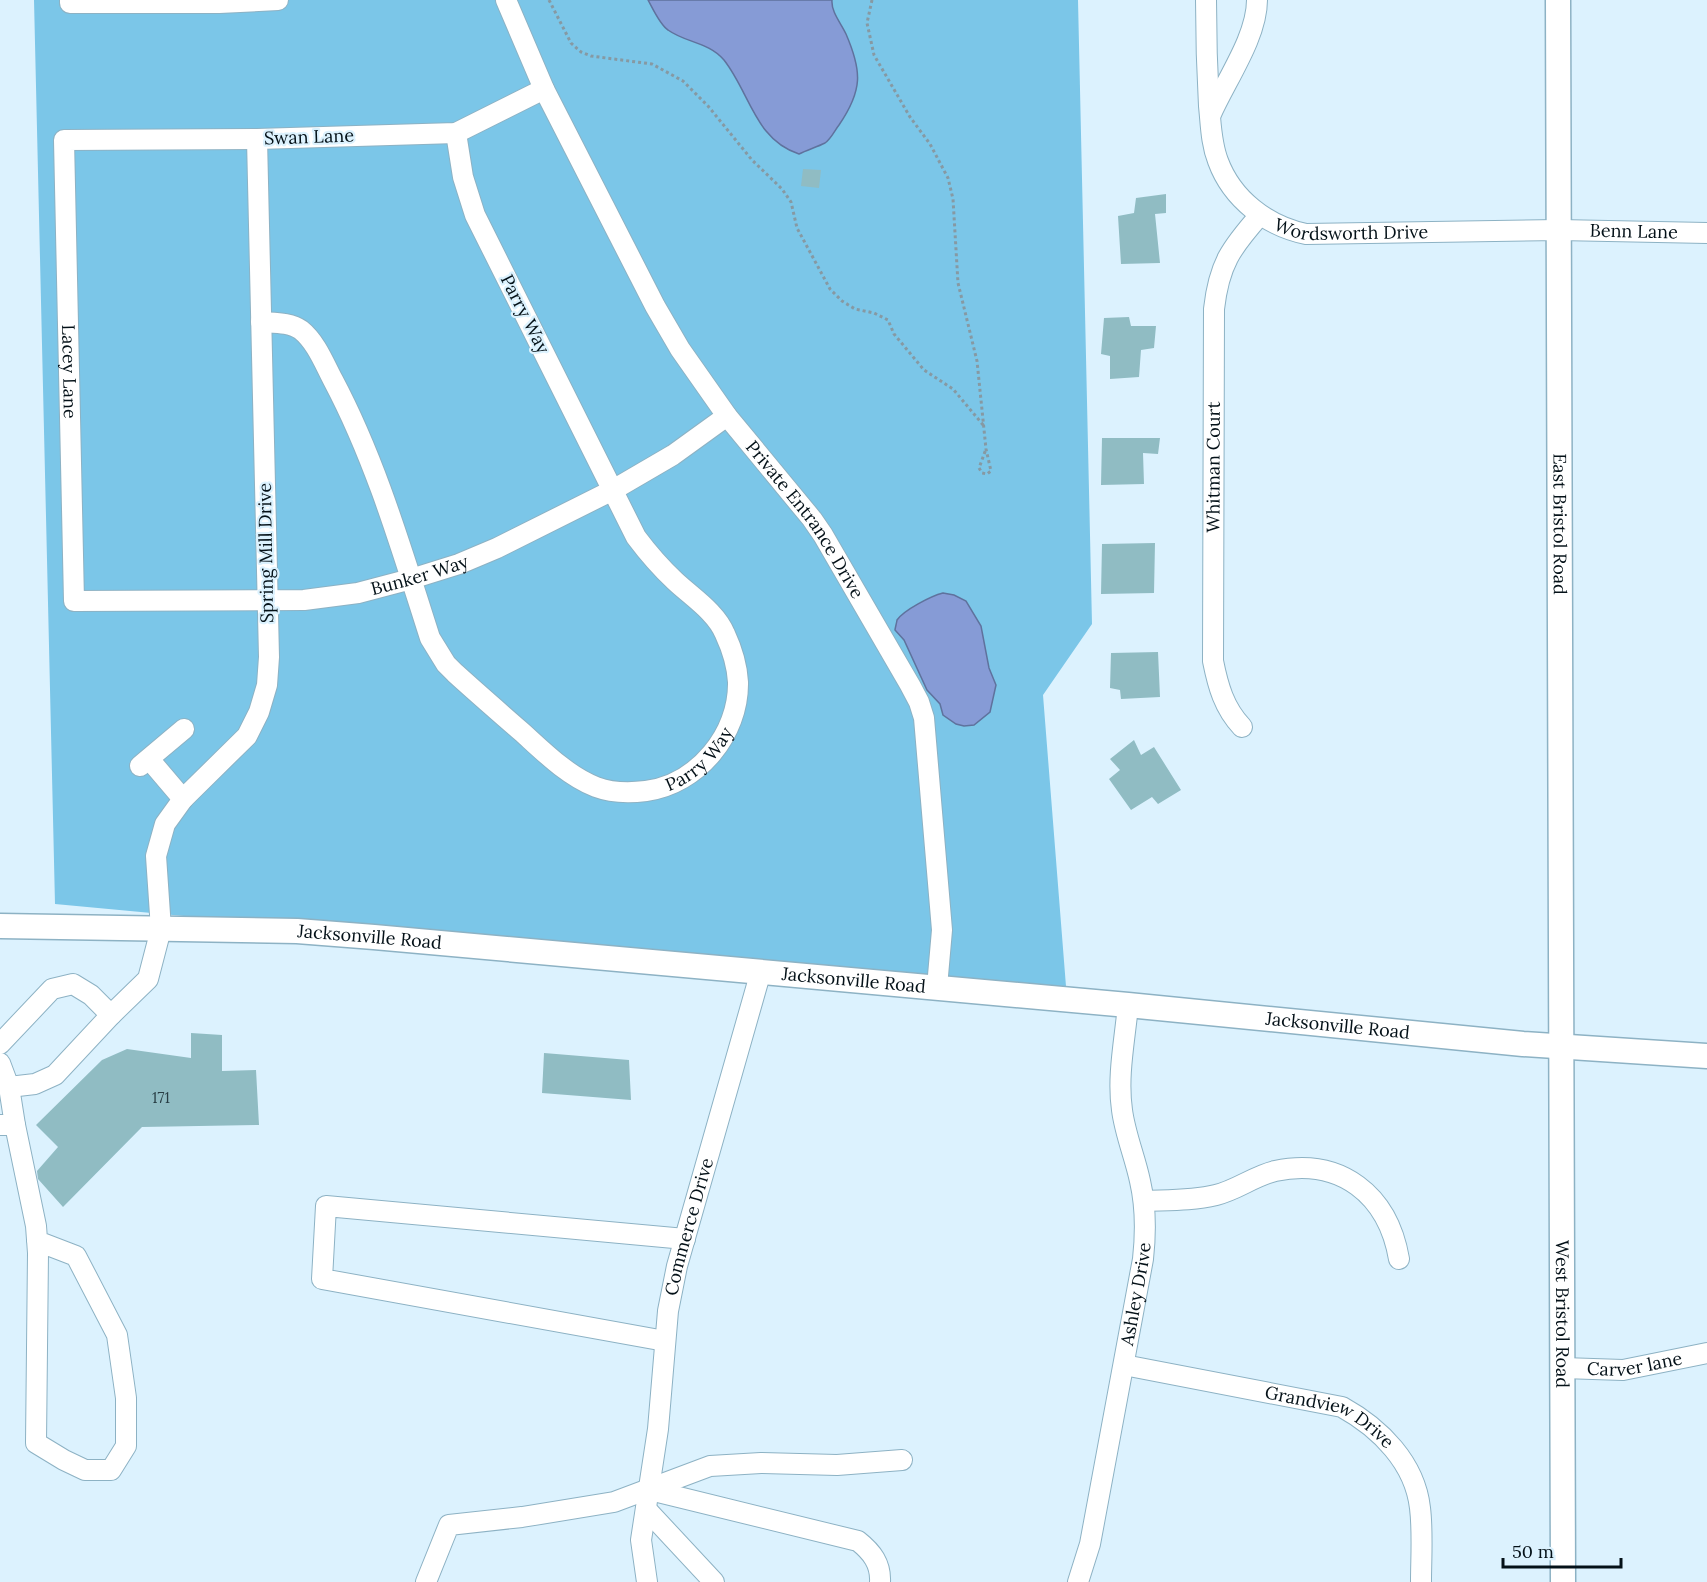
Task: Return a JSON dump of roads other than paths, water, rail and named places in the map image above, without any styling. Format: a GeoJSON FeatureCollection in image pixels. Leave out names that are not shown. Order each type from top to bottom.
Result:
{"type":"FeatureCollection","features":[{"type":"Feature","properties":{"kind":"main road","name":"East Bristol Road"},"geometry":{"type":"LineString","coordinates":[[1558,0],[1563,1047]]}},
{"type":"Feature","properties":{"kind":"main road","name":"Jacksonville Road"},"geometry":{"type":"LineString","coordinates":[[0,926],[297,931],[937,987],[1563,1047],[1707,1056]]}},
{"type":"Feature","properties":{"kind":"main road","name":"West Bristol Road"},"geometry":{"type":"LineString","coordinates":[[1563,1047],[1563,1582]]}},
{"type":"Feature","properties":{"kind":"street"},"geometry":{"type":"LineString","coordinates":[[70,0],[70,3],[272,0]]}},
{"type":"Feature","properties":{"kind":"street","name":"Private Entrance Drive"},"geometry":{"type":"LineString","coordinates":[[506,0],[544,89],[655,306],[680,349],[727,416],[823,535],[919,702],[927,746],[933,848],[942,930],[937,987]]}},
{"type":"Feature","properties":{"kind":"street","name":"Wordsworth Drive"},"geometry":{"type":"LineString","coordinates":[[1206,0],[1210,117],[1214,149],[1222,172],[1240,196],[1260,215],[1286,228],[1306,234],[1559,230]]}},
{"type":"Feature","properties":{"kind":"street"},"geometry":{"type":"LineString","coordinates":[[1210,117],[1247,42],[1254,22],[1257,0]]}},
{"type":"Feature","properties":{"kind":"street","name":"Swan Lane"},"geometry":{"type":"LineString","coordinates":[[64,140],[256,139],[456,133],[544,89]]}},
{"type":"Feature","properties":{"kind":"street","name":"Parry Way"},"geometry":{"type":"LineString","coordinates":[[261,322],[288,324],[298,328],[309,338],[322,358],[370,458],[430,638],[447,664],[569,773],[597,787],[637,792],[659,789],[679,782],[694,771],[723,739],[731,723],[738,682],[734,654],[724,630],[708,610],[651,558],[636,537],[475,215],[463,177],[456,133]]}},
{"type":"Feature","properties":{"kind":"street","name":"Spring Mill Drive"},"geometry":{"type":"LineString","coordinates":[[9,1087],[35,1084],[55,1075],[148,979],[161,928],[156,856],[165,824],[183,799],[247,736],[259,712],[267,685],[269,657],[256,139]]}},
{"type":"Feature","properties":{"kind":"street","name":"Lacey Lane"},"geometry":{"type":"LineString","coordinates":[[64,140],[74,601]]}},
{"type":"Feature","properties":{"kind":"street","name":"Whitman Court"},"geometry":{"type":"LineString","coordinates":[[1242,727],[1232,716],[1222,698],[1213,661],[1214,309],[1219,278],[1225,261],[1234,246],[1260,215]]}},
{"type":"Feature","properties":{"kind":"street","name":"Benn Lane"},"geometry":{"type":"LineString","coordinates":[[1559,230],[1707,233]]}},
{"type":"Feature","properties":{"kind":"street","name":"Bunker Way"},"geometry":{"type":"LineString","coordinates":[[74,601],[304,600],[358,593],[411,579],[459,564],[497,548],[613,490],[673,455],[727,416]]}},
{"type":"Feature","properties":{"kind":"street"},"geometry":{"type":"LineString","coordinates":[[183,799],[145,763],[184,729]]}},
{"type":"Feature","properties":{"kind":"street","name":"Commerce Drive"},"geometry":{"type":"LineString","coordinates":[[647,1582],[641,1539],[658,1429],[670,1295],[761,971]]}},
{"type":"Feature","properties":{"kind":"street"},"geometry":{"type":"LineString","coordinates":[[0,1044],[52,989],[73,984],[91,996],[111,1015]]}},
{"type":"Feature","properties":{"kind":"street","name":"Ashley Drive"},"geometry":{"type":"LineString","coordinates":[[1078,1582],[1090,1544],[1143,1259],[1146,1222],[1140,1181],[1122,1113],[1120,1093],[1128,1005]]}},
{"type":"Feature","properties":{"kind":"street"},"geometry":{"type":"LineString","coordinates":[[0,1063],[9,1087],[7,1125],[36,1226],[36,1443],[85,1470],[111,1470],[126,1446],[126,1398],[117,1335],[76,1256],[37,1241]]}},
{"type":"Feature","properties":{"kind":"street"},"geometry":{"type":"LineString","coordinates":[[1143,1201],[1197,1199],[1230,1191],[1262,1175],[1278,1171],[1324,1170],[1340,1174],[1357,1184],[1373,1198],[1390,1227],[1399,1259]]}},
{"type":"Feature","properties":{"kind":"street"},"geometry":{"type":"LineString","coordinates":[[665,1341],[322,1279],[326,1206],[685,1239]]}},
{"type":"Feature","properties":{"kind":"street","name":"Carver lane"},"geometry":{"type":"LineString","coordinates":[[1563,1368],[1623,1370],[1707,1353]]}},
{"type":"Feature","properties":{"kind":"street","name":"Grandview Drive"},"geometry":{"type":"LineString","coordinates":[[1124,1365],[1342,1407],[1370,1424],[1382,1434],[1400,1457],[1418,1496],[1421,1582]]}},
{"type":"Feature","properties":{"kind":"street"},"geometry":{"type":"LineString","coordinates":[[648,1499],[710,1466],[761,1463],[837,1465],[902,1460]]}},
{"type":"Feature","properties":{"kind":"street"},"geometry":{"type":"LineString","coordinates":[[648,1499],[714,1582]]}},
{"type":"Feature","properties":{"kind":"street"},"geometry":{"type":"LineString","coordinates":[[426,1582],[448,1525],[648,1499],[858,1540],[877,1560],[880,1582]]}}]}
